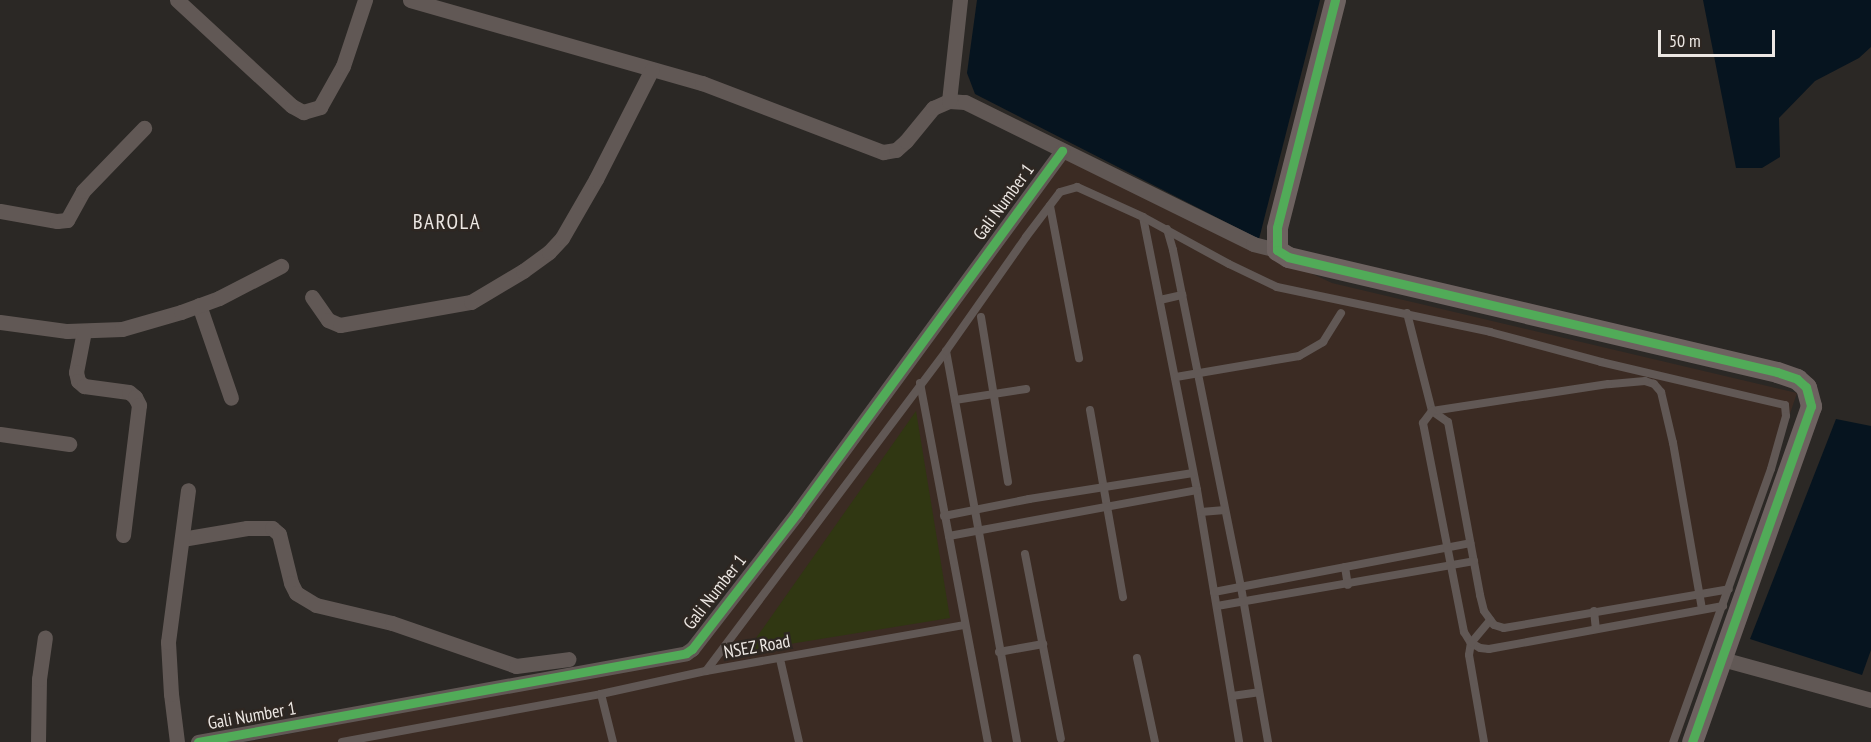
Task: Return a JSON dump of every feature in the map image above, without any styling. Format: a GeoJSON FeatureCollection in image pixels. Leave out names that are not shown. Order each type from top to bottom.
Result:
{"type":"FeatureCollection","features":[{"type":"Feature","properties":{"kind":"street"},"geometry":{"type":"LineString","coordinates":[[177,0],[292,106],[303,112],[320,107],[337,76],[365,0]]}},
{"type":"Feature","properties":{"kind":"street"},"geometry":{"type":"LineString","coordinates":[[410,0],[702,83],[883,152],[896,150],[933,108],[949,101],[964,102],[1253,244],[1277,250],[1288,257],[1797,379],[1806,387],[1811,406],[1692,742]]}},
{"type":"Feature","properties":{"kind":"street"},"geometry":{"type":"LineString","coordinates":[[949,101],[960,0]]}},
{"type":"Feature","properties":{"kind":"street"},"geometry":{"type":"LineString","coordinates":[[1277,250],[1277,228],[1335,0]]}},
{"type":"Feature","properties":{"kind":"street"},"geometry":{"type":"LineString","coordinates":[[312,297],[328,320],[340,325],[471,302],[523,271],[549,252],[562,237],[596,179],[652,69]]}},
{"type":"Feature","properties":{"kind":"street"},"geometry":{"type":"LineString","coordinates":[[0,211],[57,221],[67,220],[88,185],[144,128]]}},
{"type":"Feature","properties":{"kind":"street","name":"Gali Number 1"},"geometry":{"type":"LineString","coordinates":[[198,742],[686,653],[692,649],[797,513],[1062,151]]}},
{"type":"Feature","properties":{"kind":"street"},"geometry":{"type":"LineString","coordinates":[[0,322],[84,331],[122,329],[199,305],[281,266]]}},
{"type":"Feature","properties":{"kind":"street"},"geometry":{"type":"LineString","coordinates":[[199,305],[231,399]]}},
{"type":"Feature","properties":{"kind":"street"},"geometry":{"type":"LineString","coordinates":[[84,331],[75,372],[78,381],[84,386],[129,392],[139,405],[123,536]]}},
{"type":"Feature","properties":{"kind":"street"},"geometry":{"type":"LineString","coordinates":[[0,434],[69,444]]}},
{"type":"Feature","properties":{"kind":"street"},"geometry":{"type":"LineString","coordinates":[[177,742],[168,642],[188,490]]}},
{"type":"Feature","properties":{"kind":"street"},"geometry":{"type":"LineString","coordinates":[[182,539],[255,527],[272,528],[279,534],[291,583],[296,592],[316,605],[392,623],[516,666],[569,659]]}},
{"type":"Feature","properties":{"kind":"street"},"geometry":{"type":"LineString","coordinates":[[38,742],[39,679],[45,637]]}},
{"type":"Feature","properties":{"kind":"street"},"geometry":{"type":"LineString","coordinates":[[1722,659],[1871,700]]}},
{"type":"Feature","properties":{"kind":"lane"},"geometry":{"type":"LineString","coordinates":[[706,671],[946,351],[1060,192],[1077,187],[1143,217],[1229,264],[1277,287],[1407,313],[1785,405],[1786,416],[1771,469],[1673,742]]}},
{"type":"Feature","properties":{"kind":"lane"},"geometry":{"type":"LineString","coordinates":[[1050,206],[1079,358]]}},
{"type":"Feature","properties":{"kind":"lane"},"geometry":{"type":"LineString","coordinates":[[1143,217],[1197,490],[1239,742]]}},
{"type":"Feature","properties":{"kind":"lane"},"geometry":{"type":"LineString","coordinates":[[1167,229],[1241,587],[1268,742]]}},
{"type":"Feature","properties":{"kind":"lane"},"geometry":{"type":"LineString","coordinates":[[1160,300],[1182,295]]}},
{"type":"Feature","properties":{"kind":"lane"},"geometry":{"type":"LineString","coordinates":[[1176,377],[1306,353],[1323,342],[1341,313]]}},
{"type":"Feature","properties":{"kind":"lane"},"geometry":{"type":"LineString","coordinates":[[1407,313],[1432,411],[1448,422],[1484,611],[1494,626],[1504,628],[1729,589]]}},
{"type":"Feature","properties":{"kind":"lane"},"geometry":{"type":"LineString","coordinates":[[981,317],[1008,482]]}},
{"type":"Feature","properties":{"kind":"lane"},"geometry":{"type":"LineString","coordinates":[[946,351],[973,510],[1017,742]]}},
{"type":"Feature","properties":{"kind":"lane"},"geometry":{"type":"LineString","coordinates":[[1702,609],[1673,443],[1661,392],[1654,384],[1645,381],[1608,384],[1432,411],[1423,423],[1464,632],[1471,643],[1480,648],[1490,649],[1723,606]]}},
{"type":"Feature","properties":{"kind":"lane"},"geometry":{"type":"LineString","coordinates":[[920,383],[988,742]]}},
{"type":"Feature","properties":{"kind":"lane"},"geometry":{"type":"LineString","coordinates":[[955,400],[1026,389]]}},
{"type":"Feature","properties":{"kind":"lane"},"geometry":{"type":"LineString","coordinates":[[1090,410],[1123,597]]}},
{"type":"Feature","properties":{"kind":"lane"},"geometry":{"type":"LineString","coordinates":[[944,516],[1193,473]]}},
{"type":"Feature","properties":{"kind":"lane"},"geometry":{"type":"LineString","coordinates":[[949,536],[1108,504],[1197,490]]}},
{"type":"Feature","properties":{"kind":"lane"},"geometry":{"type":"LineString","coordinates":[[1201,512],[1225,510]]}},
{"type":"Feature","properties":{"kind":"lane"},"geometry":{"type":"LineString","coordinates":[[1214,592],[1470,543]]}},
{"type":"Feature","properties":{"kind":"lane"},"geometry":{"type":"LineString","coordinates":[[1025,554],[1061,740]]}},
{"type":"Feature","properties":{"kind":"lane"},"geometry":{"type":"LineString","coordinates":[[1217,606],[1348,585],[1474,561]]}},
{"type":"Feature","properties":{"kind":"lane"},"geometry":{"type":"LineString","coordinates":[[1345,567],[1348,585]]}},
{"type":"Feature","properties":{"kind":"lane"},"geometry":{"type":"LineString","coordinates":[[1594,611],[1596,629]]}},
{"type":"Feature","properties":{"kind":"lane"},"geometry":{"type":"LineString","coordinates":[[1484,742],[1470,669],[1471,643],[1490,620]]}},
{"type":"Feature","properties":{"kind":"lane","name":"NSEZ Road"},"geometry":{"type":"LineString","coordinates":[[342,742],[378,739],[706,671],[965,625]]}},
{"type":"Feature","properties":{"kind":"lane"},"geometry":{"type":"LineString","coordinates":[[999,652],[1043,644]]}},
{"type":"Feature","properties":{"kind":"lane"},"geometry":{"type":"LineString","coordinates":[[1137,658],[1155,742]]}},
{"type":"Feature","properties":{"kind":"lane"},"geometry":{"type":"LineString","coordinates":[[780,659],[799,742]]}},
{"type":"Feature","properties":{"kind":"lane"},"geometry":{"type":"LineString","coordinates":[[1232,696],[1259,692]]}},
{"type":"Feature","properties":{"kind":"lane"},"geometry":{"type":"LineString","coordinates":[[601,694],[613,742]]}},
{"type":"Feature","properties":{"kind":"shaded area"},"geometry":{"type":"Polygon","coordinates":[[[1058,155],[1332,283],[1797,393],[1678,742],[247,742],[694,655],[1058,155]]]}},
{"type":"Feature","properties":{"kind":"green space"},"geometry":{"type":"Polygon","coordinates":[[[916,411],[950,618],[747,651],[916,411]]]}},
{"type":"Feature","properties":{"kind":"water"},"geometry":{"type":"Polygon","coordinates":[[[977,0],[1320,0],[1259,239],[975,94],[967,73],[977,0]]]}},
{"type":"Feature","properties":{"kind":"water"},"geometry":{"type":"Polygon","coordinates":[[[1703,0],[1871,0],[1871,47],[1859,58],[1815,81],[1779,118],[1780,157],[1762,168],[1736,168],[1703,0]]]}},
{"type":"Feature","properties":{"kind":"water"},"geometry":{"type":"Polygon","coordinates":[[[1836,419],[1871,426],[1871,650],[1862,675],[1750,639],[1836,419]]]}},
{"type":"Feature","properties":{"kind":"cycle path"},"geometry":{"type":"LineString","coordinates":[[1335,0],[1277,228],[1277,250],[1288,257],[1777,372],[1797,379],[1806,387],[1811,406],[1692,742]]}},
{"type":"Feature","properties":{"kind":"cycle path"},"geometry":{"type":"LineString","coordinates":[[198,742],[686,653],[692,649],[797,513],[1062,151]]}},
{"type":"Feature","properties":{"kind":"district","name":"BAROLA"},"geometry":{"type":"Point","coordinates":[447,222]}}]}
